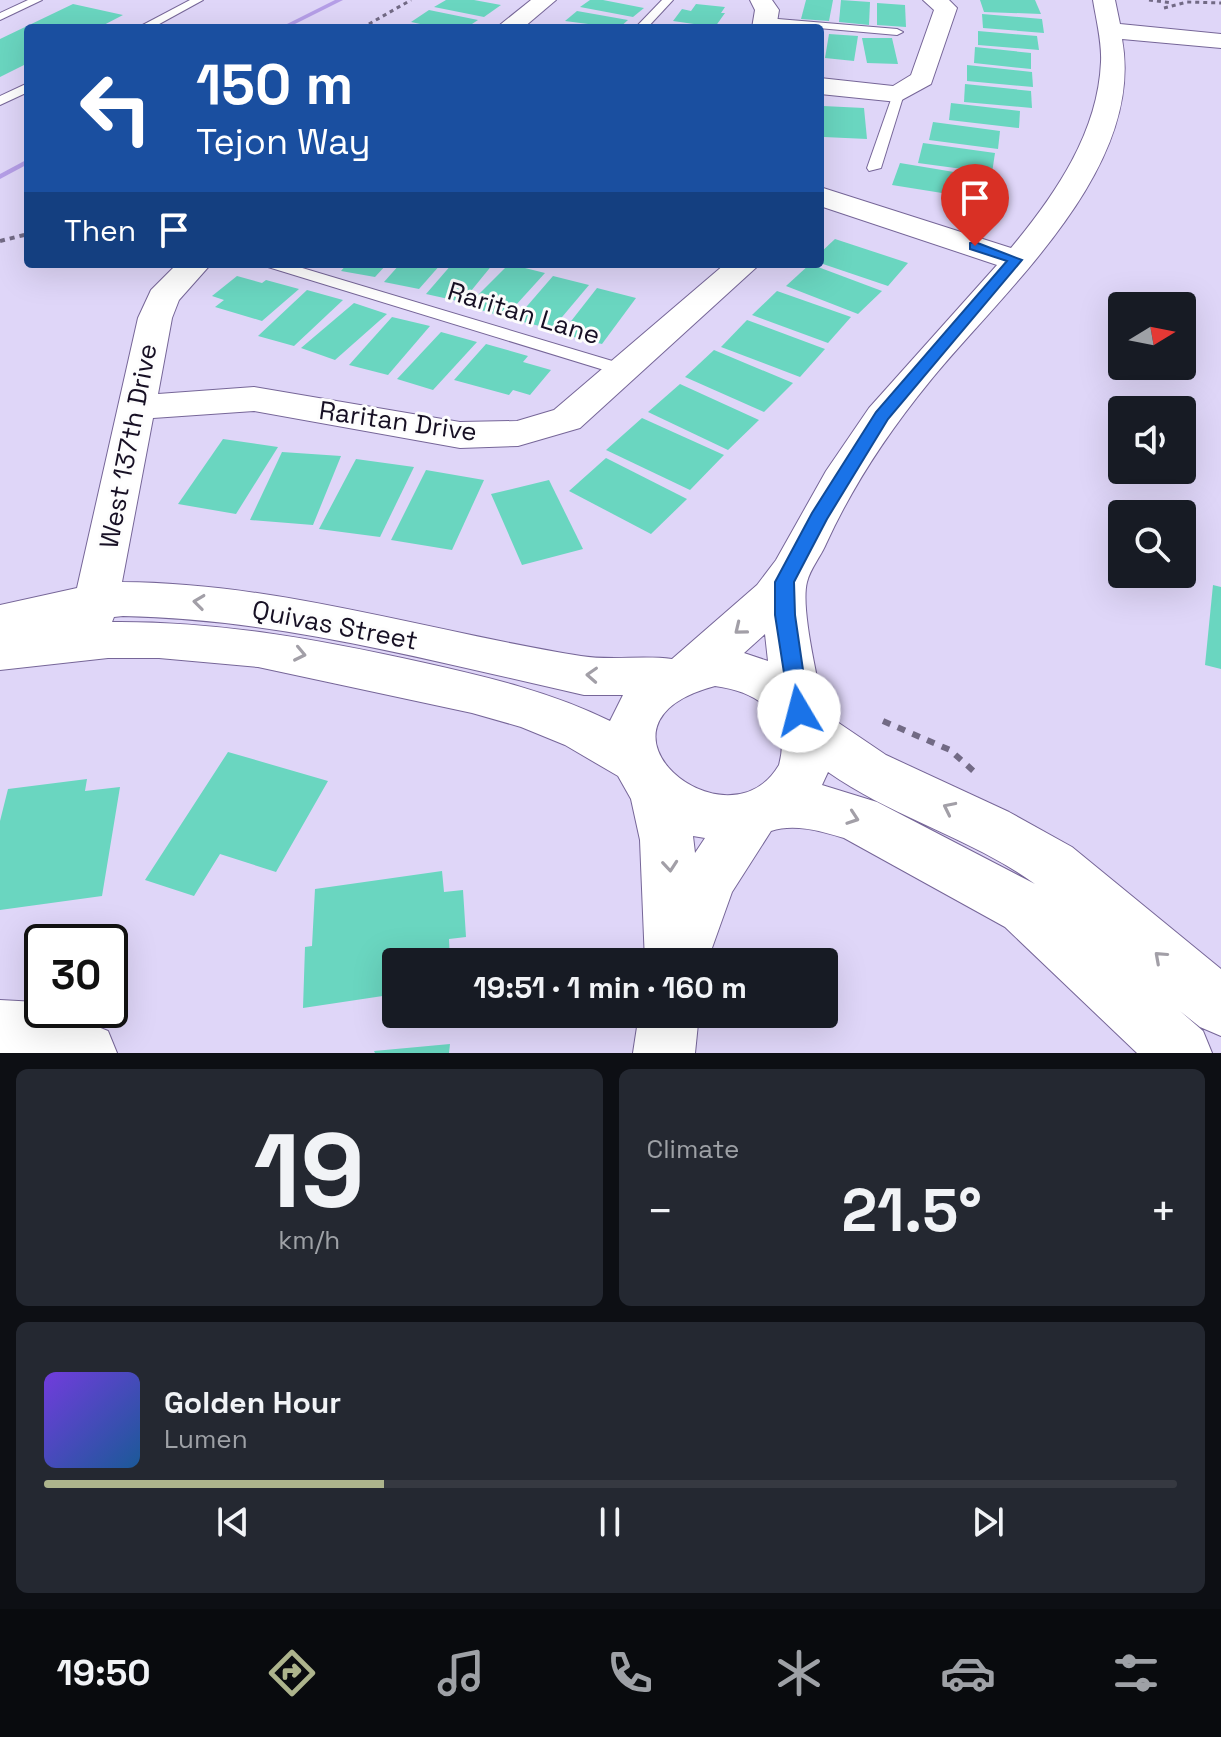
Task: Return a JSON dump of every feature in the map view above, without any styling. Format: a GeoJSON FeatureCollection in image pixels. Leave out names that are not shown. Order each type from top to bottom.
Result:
{"type":"FeatureCollection","features":[{"type":"Feature","properties":{"kind":"street"},"geometry":{"type":"LineString","coordinates":[[513,24],[545,0]]}},
{"type":"Feature","properties":{"kind":"street"},"geometry":{"type":"LineString","coordinates":[[824,86],[898,94],[922,79],[946,8],[934,0]]}},
{"type":"Feature","properties":{"kind":"street"},"geometry":{"type":"LineString","coordinates":[[675,948],[667,840],[630,735],[636,712],[649,692],[680,673],[756,616],[785,582],[818,517],[882,416],[1063,203],[1101,132],[1114,86],[1108,16],[1221,41]]}},
{"type":"Feature","properties":{"kind":"street"},"geometry":{"type":"LineString","coordinates":[[824,200],[1015,260]]}},
{"type":"Feature","properties":{"kind":"street","name":"West 137th Drive"},"geometry":{"type":"LineString","coordinates":[[90,621],[148,344],[163,297],[191,268]]}},
{"type":"Feature","properties":{"kind":"street","name":"Raritan Drive"},"geometry":{"type":"LineString","coordinates":[[136,407],[254,399],[460,435],[518,433],[567,419],[739,268]]}},
{"type":"Feature","properties":{"kind":"street"},"geometry":{"type":"LineString","coordinates":[[681,948],[708,880],[764,809],[795,789],[805,770],[810,749],[785,615],[785,582]]}},
{"type":"Feature","properties":{"kind":"street","name":"Quivas Street"},"geometry":{"type":"LineString","coordinates":[[0,652],[90,621],[177,600],[297,614],[584,676],[680,673]]}},
{"type":"Feature","properties":{"kind":"street","name":"Quivas Street"},"geometry":{"type":"LineString","coordinates":[[0,622],[55,608],[144,637],[204,640],[294,652],[482,696],[560,718],[602,738],[644,775]]}},
{"type":"Feature","properties":{"kind":"street"},"geometry":{"type":"LineString","coordinates":[[680,673],[727,668],[764,679],[784,693],[803,720],[876,775],[952,809],[1028,849],[1100,903],[1189,982],[1221,1006]]}},
{"type":"Feature","properties":{"kind":"street"},"geometry":{"type":"LineString","coordinates":[[644,775],[676,805],[700,815],[726,817],[764,809],[817,807],[858,819],[1025,908],[1181,1053]]}},
{"type":"Feature","properties":{"kind":"street"},"geometry":{"type":"LineString","coordinates":[[664,1053],[667,1028]]}},
{"type":"Feature","properties":{"kind":"street"},"geometry":{"type":"LineString","coordinates":[[0,1030],[37,1032],[86,1053]]}},
{"type":"Feature","properties":{"kind":"lane"},"geometry":{"type":"LineString","coordinates":[[0,17],[37,0]]}},
{"type":"Feature","properties":{"kind":"lane"},"geometry":{"type":"LineString","coordinates":[[151,24],[198,0]]}},
{"type":"Feature","properties":{"kind":"lane"},"geometry":{"type":"LineString","coordinates":[[645,24],[668,0]]}},
{"type":"Feature","properties":{"kind":"lane"},"geometry":{"type":"LineString","coordinates":[[764,16],[897,32]]}},
{"type":"Feature","properties":{"kind":"lane"},"geometry":{"type":"LineString","coordinates":[[0,101],[24,89]]}},
{"type":"Feature","properties":{"kind":"lane"},"geometry":{"type":"LineString","coordinates":[[874,168],[898,94]]}},
{"type":"Feature","properties":{"kind":"lane","name":"Raritan Lane"},"geometry":{"type":"LineString","coordinates":[[286,268],[623,370]]}},
{"type":"Feature","properties":{"kind":"path"},"geometry":{"type":"LineString","coordinates":[[369,24],[411,0]]}},
{"type":"Feature","properties":{"kind":"path"},"geometry":{"type":"LineString","coordinates":[[1149,0],[1221,3]]}},
{"type":"Feature","properties":{"kind":"path"},"geometry":{"type":"LineString","coordinates":[[1159,10],[1174,3]]}},
{"type":"Feature","properties":{"kind":"path"},"geometry":{"type":"LineString","coordinates":[[0,241],[24,235]]}},
{"type":"Feature","properties":{"kind":"building"},"geometry":{"type":"Polygon","coordinates":[[[446,0],[474,0],[501,5],[484,17],[434,7],[446,0]]]}},
{"type":"Feature","properties":{"kind":"building"},"geometry":{"type":"Polygon","coordinates":[[[590,0],[644,8],[633,17],[580,7],[590,0]]]}},
{"type":"Feature","properties":{"kind":"building"},"geometry":{"type":"Polygon","coordinates":[[[806,0],[833,0],[829,21],[801,19],[806,0]]]}},
{"type":"Feature","properties":{"kind":"building"},"geometry":{"type":"Polygon","coordinates":[[[841,0],[870,2],[869,25],[839,22],[841,0]]]}},
{"type":"Feature","properties":{"kind":"building"},"geometry":{"type":"Polygon","coordinates":[[[980,0],[1035,0],[1041,14],[984,12],[980,0]]]}},
{"type":"Feature","properties":{"kind":"building"},"geometry":{"type":"Polygon","coordinates":[[[877,3],[905,5],[906,27],[877,25],[877,3]]]}},
{"type":"Feature","properties":{"kind":"building"},"geometry":{"type":"Polygon","coordinates":[[[73,4],[123,15],[106,24],[31,24],[73,4]]]}},
{"type":"Feature","properties":{"kind":"building"},"geometry":{"type":"Polygon","coordinates":[[[696,4],[725,7],[721,13],[725,13],[717,24],[673,21],[682,9],[691,11],[696,4]]]}},
{"type":"Feature","properties":{"kind":"building"},"geometry":{"type":"Polygon","coordinates":[[[429,10],[478,20],[472,24],[411,22],[429,10]]]}},
{"type":"Feature","properties":{"kind":"building"},"geometry":{"type":"Polygon","coordinates":[[[577,11],[628,20],[624,24],[565,21],[577,11]]]}},
{"type":"Feature","properties":{"kind":"building"},"geometry":{"type":"Polygon","coordinates":[[[982,14],[1042,19],[1044,33],[983,28],[982,14]]]}},
{"type":"Feature","properties":{"kind":"building"},"geometry":{"type":"Polygon","coordinates":[[[24,27],[24,65],[0,77],[0,39],[24,27]]]}},
{"type":"Feature","properties":{"kind":"building"},"geometry":{"type":"Polygon","coordinates":[[[978,31],[1037,36],[1039,50],[978,45],[978,31]]]}},
{"type":"Feature","properties":{"kind":"building"},"geometry":{"type":"Polygon","coordinates":[[[829,34],[858,36],[854,61],[825,58],[829,34]]]}},
{"type":"Feature","properties":{"kind":"building"},"geometry":{"type":"Polygon","coordinates":[[[862,38],[892,38],[898,64],[867,63],[862,38]]]}},
{"type":"Feature","properties":{"kind":"building"},"geometry":{"type":"Polygon","coordinates":[[[975,47],[1031,53],[1031,69],[974,63],[975,47]]]}},
{"type":"Feature","properties":{"kind":"building"},"geometry":{"type":"Polygon","coordinates":[[[967,65],[1032,72],[1033,87],[967,81],[967,65]]]}},
{"type":"Feature","properties":{"kind":"building"},"geometry":{"type":"Polygon","coordinates":[[[965,84],[1031,91],[1032,108],[964,102],[965,84]]]}},
{"type":"Feature","properties":{"kind":"building"},"geometry":{"type":"Polygon","coordinates":[[[951,103],[1020,111],[1019,128],[949,120],[951,103]]]}},
{"type":"Feature","properties":{"kind":"building"},"geometry":{"type":"Polygon","coordinates":[[[824,106],[864,108],[867,139],[824,137],[824,106]]]}},
{"type":"Feature","properties":{"kind":"building"},"geometry":{"type":"Polygon","coordinates":[[[933,122],[1000,131],[998,149],[929,140],[933,122]]]}},
{"type":"Feature","properties":{"kind":"building"},"geometry":{"type":"Polygon","coordinates":[[[923,143],[995,153],[992,173],[918,163],[923,143]]]}},
{"type":"Feature","properties":{"kind":"building"},"geometry":{"type":"Polygon","coordinates":[[[900,163],[972,175],[967,197],[892,185],[900,163]]]}},
{"type":"Feature","properties":{"kind":"building"},"geometry":{"type":"Polygon","coordinates":[[[835,239],[908,263],[888,286],[824,264],[824,249],[835,239]]]}},
{"type":"Feature","properties":{"kind":"building"},"geometry":{"type":"Polygon","coordinates":[[[344,268],[383,268],[375,277],[341,271],[344,268]]]}},
{"type":"Feature","properties":{"kind":"building"},"geometry":{"type":"Polygon","coordinates":[[[396,268],[437,268],[419,289],[384,282],[396,268]]]}},
{"type":"Feature","properties":{"kind":"building"},"geometry":{"type":"Polygon","coordinates":[[[449,268],[490,268],[462,302],[426,294],[449,268]]]}},
{"type":"Feature","properties":{"kind":"building"},"geometry":{"type":"Polygon","coordinates":[[[505,268],[525,268],[545,273],[505,317],[467,306],[505,268]]]}},
{"type":"Feature","properties":{"kind":"building"},"geometry":{"type":"Polygon","coordinates":[[[806,268],[821,268],[882,291],[858,314],[786,286],[806,268]]]}},
{"type":"Feature","properties":{"kind":"building"},"geometry":{"type":"Polygon","coordinates":[[[237,276],[299,289],[262,321],[215,307],[224,300],[212,296],[237,276]]]}},
{"type":"Feature","properties":{"kind":"building"},"geometry":{"type":"Polygon","coordinates":[[[553,276],[589,285],[552,329],[515,320],[553,276]]]}},
{"type":"Feature","properties":{"kind":"building"},"geometry":{"type":"Polygon","coordinates":[[[597,288],[636,298],[602,344],[561,334],[597,288]]]}},
{"type":"Feature","properties":{"kind":"building"},"geometry":{"type":"Polygon","coordinates":[[[307,290],[343,300],[294,346],[258,336],[307,290]]]}},
{"type":"Feature","properties":{"kind":"building"},"geometry":{"type":"Polygon","coordinates":[[[777,291],[851,317],[828,343],[752,315],[777,291]]]}},
{"type":"Feature","properties":{"kind":"building"},"geometry":{"type":"Polygon","coordinates":[[[354,303],[387,314],[335,360],[301,348],[354,303]]]}},
{"type":"Feature","properties":{"kind":"building"},"geometry":{"type":"Polygon","coordinates":[[[392,317],[430,326],[388,375],[349,365],[392,317]]]}},
{"type":"Feature","properties":{"kind":"building"},"geometry":{"type":"Polygon","coordinates":[[[747,320],[825,349],[800,377],[721,347],[747,320]]]}},
{"type":"Feature","properties":{"kind":"building"},"geometry":{"type":"Polygon","coordinates":[[[441,332],[477,342],[433,390],[397,379],[441,332]]]}},
{"type":"Feature","properties":{"kind":"building"},"geometry":{"type":"Polygon","coordinates":[[[486,344],[528,356],[523,362],[551,370],[530,395],[513,390],[509,395],[454,380],[486,344]]]}},
{"type":"Feature","properties":{"kind":"building"},"geometry":{"type":"Polygon","coordinates":[[[714,350],[793,383],[764,412],[685,377],[714,350]]]}},
{"type":"Feature","properties":{"kind":"building"},"geometry":{"type":"Polygon","coordinates":[[[680,384],[759,420],[728,450],[648,412],[680,384]]]}},
{"type":"Feature","properties":{"kind":"building"},"geometry":{"type":"Polygon","coordinates":[[[642,418],[724,455],[690,490],[606,450],[642,418]]]}},
{"type":"Feature","properties":{"kind":"building"},"geometry":{"type":"Polygon","coordinates":[[[223,439],[278,447],[236,514],[178,504],[223,439]]]}},
{"type":"Feature","properties":{"kind":"building"},"geometry":{"type":"Polygon","coordinates":[[[282,452],[341,456],[313,525],[250,520],[282,452]]]}},
{"type":"Feature","properties":{"kind":"building"},"geometry":{"type":"Polygon","coordinates":[[[606,458],[687,499],[651,534],[569,491],[606,458]]]}},
{"type":"Feature","properties":{"kind":"building"},"geometry":{"type":"Polygon","coordinates":[[[356,459],[414,467],[380,537],[319,529],[356,459]]]}},
{"type":"Feature","properties":{"kind":"building"},"geometry":{"type":"Polygon","coordinates":[[[426,470],[484,480],[452,550],[391,540],[426,470]]]}},
{"type":"Feature","properties":{"kind":"building"},"geometry":{"type":"Polygon","coordinates":[[[549,480],[583,549],[522,565],[491,494],[549,480]]]}},
{"type":"Feature","properties":{"kind":"building"},"geometry":{"type":"Polygon","coordinates":[[[1213,585],[1221,587],[1221,669],[1205,665],[1213,585]]]}},
{"type":"Feature","properties":{"kind":"building"},"geometry":{"type":"Polygon","coordinates":[[[228,752],[328,781],[276,872],[220,854],[194,896],[145,880],[228,752]]]}},
{"type":"Feature","properties":{"kind":"building"},"geometry":{"type":"Polygon","coordinates":[[[87,779],[85,791],[120,787],[102,896],[0,910],[0,821],[8,789],[87,779]]]}},
{"type":"Feature","properties":{"kind":"building"},"geometry":{"type":"Polygon","coordinates":[[[442,871],[444,892],[463,890],[466,937],[449,939],[449,948],[382,948],[382,996],[303,1008],[305,947],[312,946],[315,889],[442,871]]]}},
{"type":"Feature","properties":{"kind":"building"},"geometry":{"type":"Polygon","coordinates":[[[450,1044],[449,1053],[374,1051],[450,1044]]]}},
{"type":"Feature","properties":{"kind":"waterway"},"geometry":{"type":"LineString","coordinates":[[290,24],[340,0]]}},
{"type":"Feature","properties":{"kind":"waterway"},"geometry":{"type":"LineString","coordinates":[[0,177],[24,163]]}},
{"type":"Feature","properties":{"kind":"route"},"geometry":{"type":"LineString","coordinates":[[799,711],[785,615],[785,582],[818,517],[882,416],[1015,260],[975,246]]}}]}
